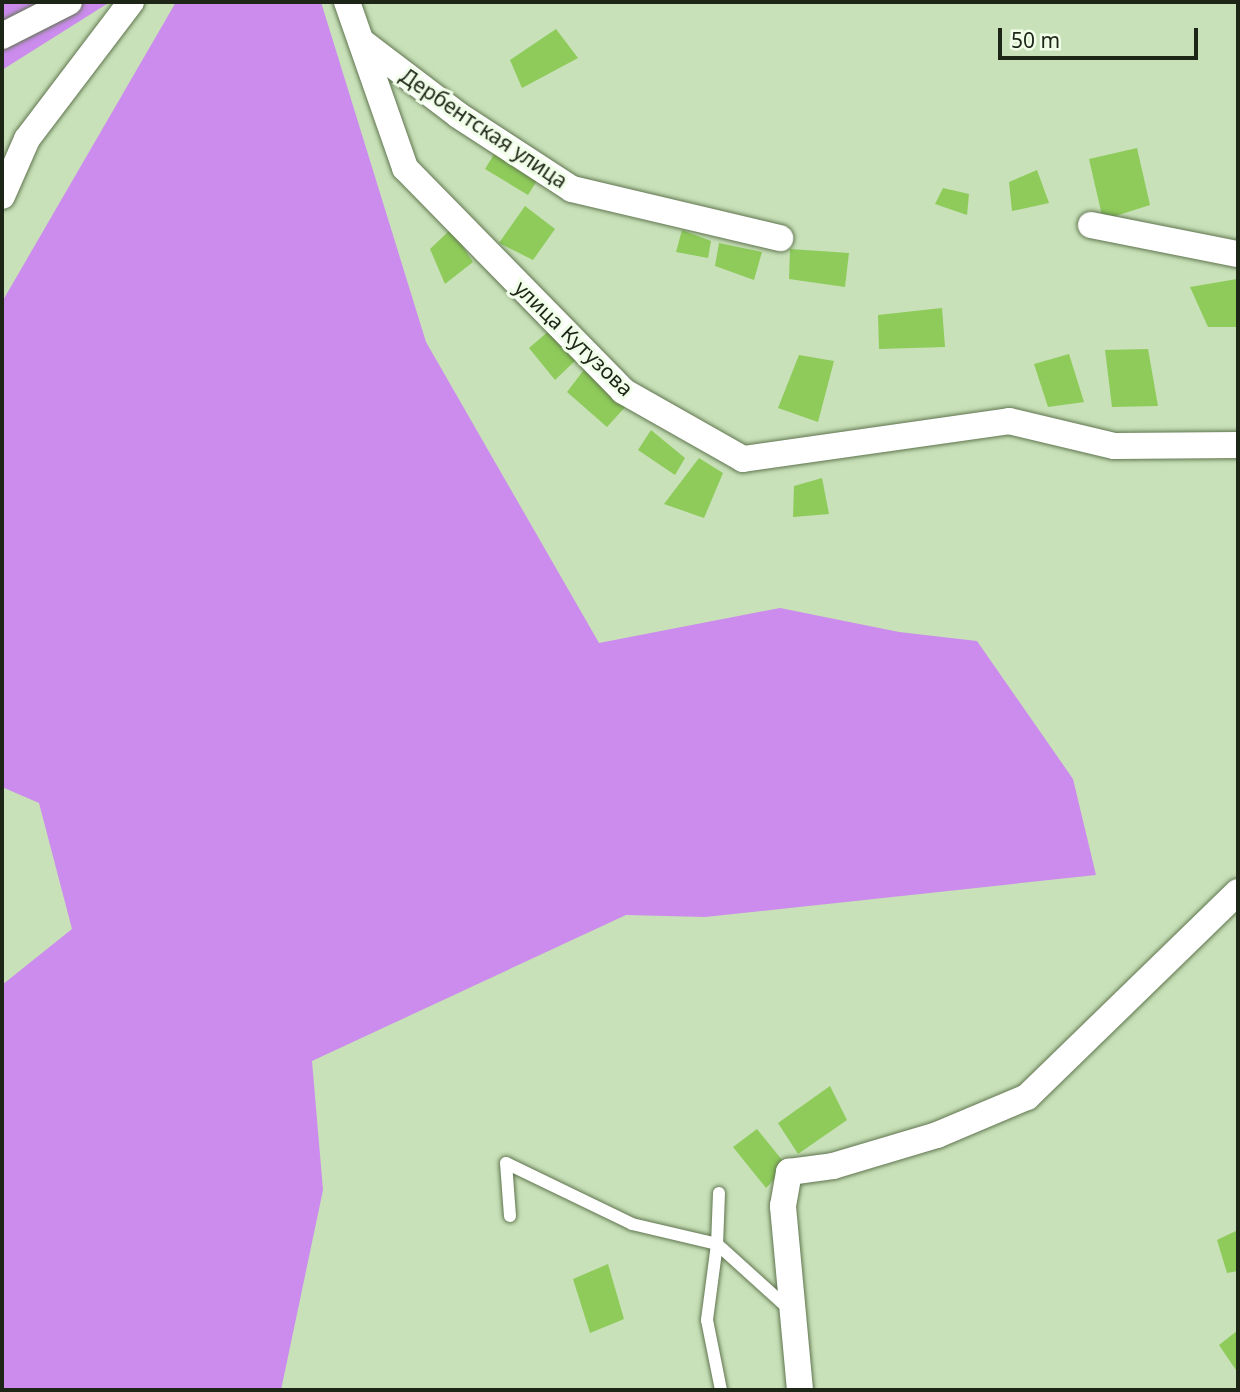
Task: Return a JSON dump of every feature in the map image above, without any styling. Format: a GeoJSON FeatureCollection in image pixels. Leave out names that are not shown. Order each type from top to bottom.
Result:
{"type":"FeatureCollection","features":[{"type":"Feature","properties":{"kind":"street"},"geometry":{"type":"LineString","coordinates":[[2,36],[69,2]]}},
{"type":"Feature","properties":{"kind":"street"},"geometry":{"type":"LineString","coordinates":[[2,196],[27,139],[131,2]]}},
{"type":"Feature","properties":{"kind":"street","name":"улица Кутузова"},"geometry":{"type":"LineString","coordinates":[[347,2],[405,168],[623,391],[743,459],[1009,421],[1114,446],[1238,444]]}},
{"type":"Feature","properties":{"kind":"street","name":"Дербентская улица"},"geometry":{"type":"LineString","coordinates":[[360,40],[458,115],[572,188],[780,238]]}},
{"type":"Feature","properties":{"kind":"street"},"geometry":{"type":"LineString","coordinates":[[1091,225],[1238,254]]}},
{"type":"Feature","properties":{"kind":"street"},"geometry":{"type":"LineString","coordinates":[[800,1390],[790,1310],[783,1206],[789,1171],[833,1166],[937,1135],[1027,1097],[1238,892]]}},
{"type":"Feature","properties":{"kind":"lane"},"geometry":{"type":"LineString","coordinates":[[510,1216],[506,1163],[632,1224],[717,1244],[790,1310]]}},
{"type":"Feature","properties":{"kind":"lane"},"geometry":{"type":"LineString","coordinates":[[719,1193],[717,1244],[707,1320],[721,1390]]}},
{"type":"Feature","properties":{"kind":"shaded area"},"geometry":{"type":"Polygon","coordinates":[[[2,2],[110,2],[2,70],[2,2]]]}},
{"type":"Feature","properties":{"kind":"shaded area"},"geometry":{"type":"Polygon","coordinates":[[[176,2],[321,2],[426,342],[599,643],[780,608],[899,632],[977,641],[1073,779],[1096,875],[705,917],[626,915],[312,1061],[323,1190],[281,1390],[2,1390],[2,985],[72,929],[39,803],[2,787],[2,302],[176,2]]]}},
{"type":"Feature","properties":{"kind":"building"},"geometry":{"type":"Polygon","coordinates":[[[556,29],[578,58],[522,88],[510,60],[556,29]]]}},
{"type":"Feature","properties":{"kind":"building"},"geometry":{"type":"Polygon","coordinates":[[[1137,148],[1150,205],[1103,220],[1089,159],[1137,148]]]}},
{"type":"Feature","properties":{"kind":"building"},"geometry":{"type":"Polygon","coordinates":[[[496,151],[538,179],[528,195],[485,169],[496,151]]]}},
{"type":"Feature","properties":{"kind":"building"},"geometry":{"type":"Polygon","coordinates":[[[1037,170],[1049,203],[1012,211],[1009,182],[1037,170]]]}},
{"type":"Feature","properties":{"kind":"building"},"geometry":{"type":"Polygon","coordinates":[[[943,188],[969,194],[967,215],[935,204],[943,188]]]}},
{"type":"Feature","properties":{"kind":"building"},"geometry":{"type":"Polygon","coordinates":[[[525,206],[555,229],[533,260],[499,243],[525,206]]]}},
{"type":"Feature","properties":{"kind":"building"},"geometry":{"type":"Polygon","coordinates":[[[451,229],[473,262],[445,284],[430,249],[451,229]]]}},
{"type":"Feature","properties":{"kind":"building"},"geometry":{"type":"Polygon","coordinates":[[[682,230],[711,241],[708,258],[676,252],[682,230]]]}},
{"type":"Feature","properties":{"kind":"building"},"geometry":{"type":"Polygon","coordinates":[[[719,243],[762,252],[754,280],[715,266],[719,243]]]}},
{"type":"Feature","properties":{"kind":"building"},"geometry":{"type":"Polygon","coordinates":[[[790,249],[849,253],[845,287],[789,279],[790,249]]]}},
{"type":"Feature","properties":{"kind":"building"},"geometry":{"type":"Polygon","coordinates":[[[1237,279],[1238,327],[1208,327],[1190,287],[1237,279]]]}},
{"type":"Feature","properties":{"kind":"building"},"geometry":{"type":"Polygon","coordinates":[[[942,308],[945,347],[879,349],[878,315],[942,308]]]}},
{"type":"Feature","properties":{"kind":"building"},"geometry":{"type":"Polygon","coordinates":[[[550,330],[578,358],[555,380],[529,348],[550,330]]]}},
{"type":"Feature","properties":{"kind":"building"},"geometry":{"type":"Polygon","coordinates":[[[1148,349],[1158,406],[1112,407],[1105,350],[1148,349]]]}},
{"type":"Feature","properties":{"kind":"building"},"geometry":{"type":"Polygon","coordinates":[[[1069,354],[1084,402],[1048,407],[1034,364],[1069,354]]]}},
{"type":"Feature","properties":{"kind":"building"},"geometry":{"type":"Polygon","coordinates":[[[799,355],[834,361],[818,422],[778,408],[799,355]]]}},
{"type":"Feature","properties":{"kind":"building"},"geometry":{"type":"Polygon","coordinates":[[[586,367],[627,405],[607,427],[567,392],[586,367]]]}},
{"type":"Feature","properties":{"kind":"building"},"geometry":{"type":"Polygon","coordinates":[[[651,430],[685,458],[675,475],[638,450],[651,430]]]}},
{"type":"Feature","properties":{"kind":"building"},"geometry":{"type":"Polygon","coordinates":[[[699,458],[723,473],[704,518],[664,504],[699,458]]]}},
{"type":"Feature","properties":{"kind":"building"},"geometry":{"type":"Polygon","coordinates":[[[822,478],[829,514],[793,517],[794,486],[822,478]]]}},
{"type":"Feature","properties":{"kind":"building"},"geometry":{"type":"Polygon","coordinates":[[[830,1086],[847,1120],[798,1154],[778,1123],[830,1086]]]}},
{"type":"Feature","properties":{"kind":"building"},"geometry":{"type":"Polygon","coordinates":[[[757,1129],[787,1166],[766,1188],[733,1147],[757,1129]]]}},
{"type":"Feature","properties":{"kind":"building"},"geometry":{"type":"Polygon","coordinates":[[[1238,1230],[1238,1271],[1227,1273],[1217,1240],[1238,1230]]]}},
{"type":"Feature","properties":{"kind":"building"},"geometry":{"type":"Polygon","coordinates":[[[608,1264],[624,1319],[590,1333],[573,1279],[608,1264]]]}},
{"type":"Feature","properties":{"kind":"building"},"geometry":{"type":"Polygon","coordinates":[[[1238,1330],[1238,1373],[1219,1345],[1238,1330]]]}}]}
